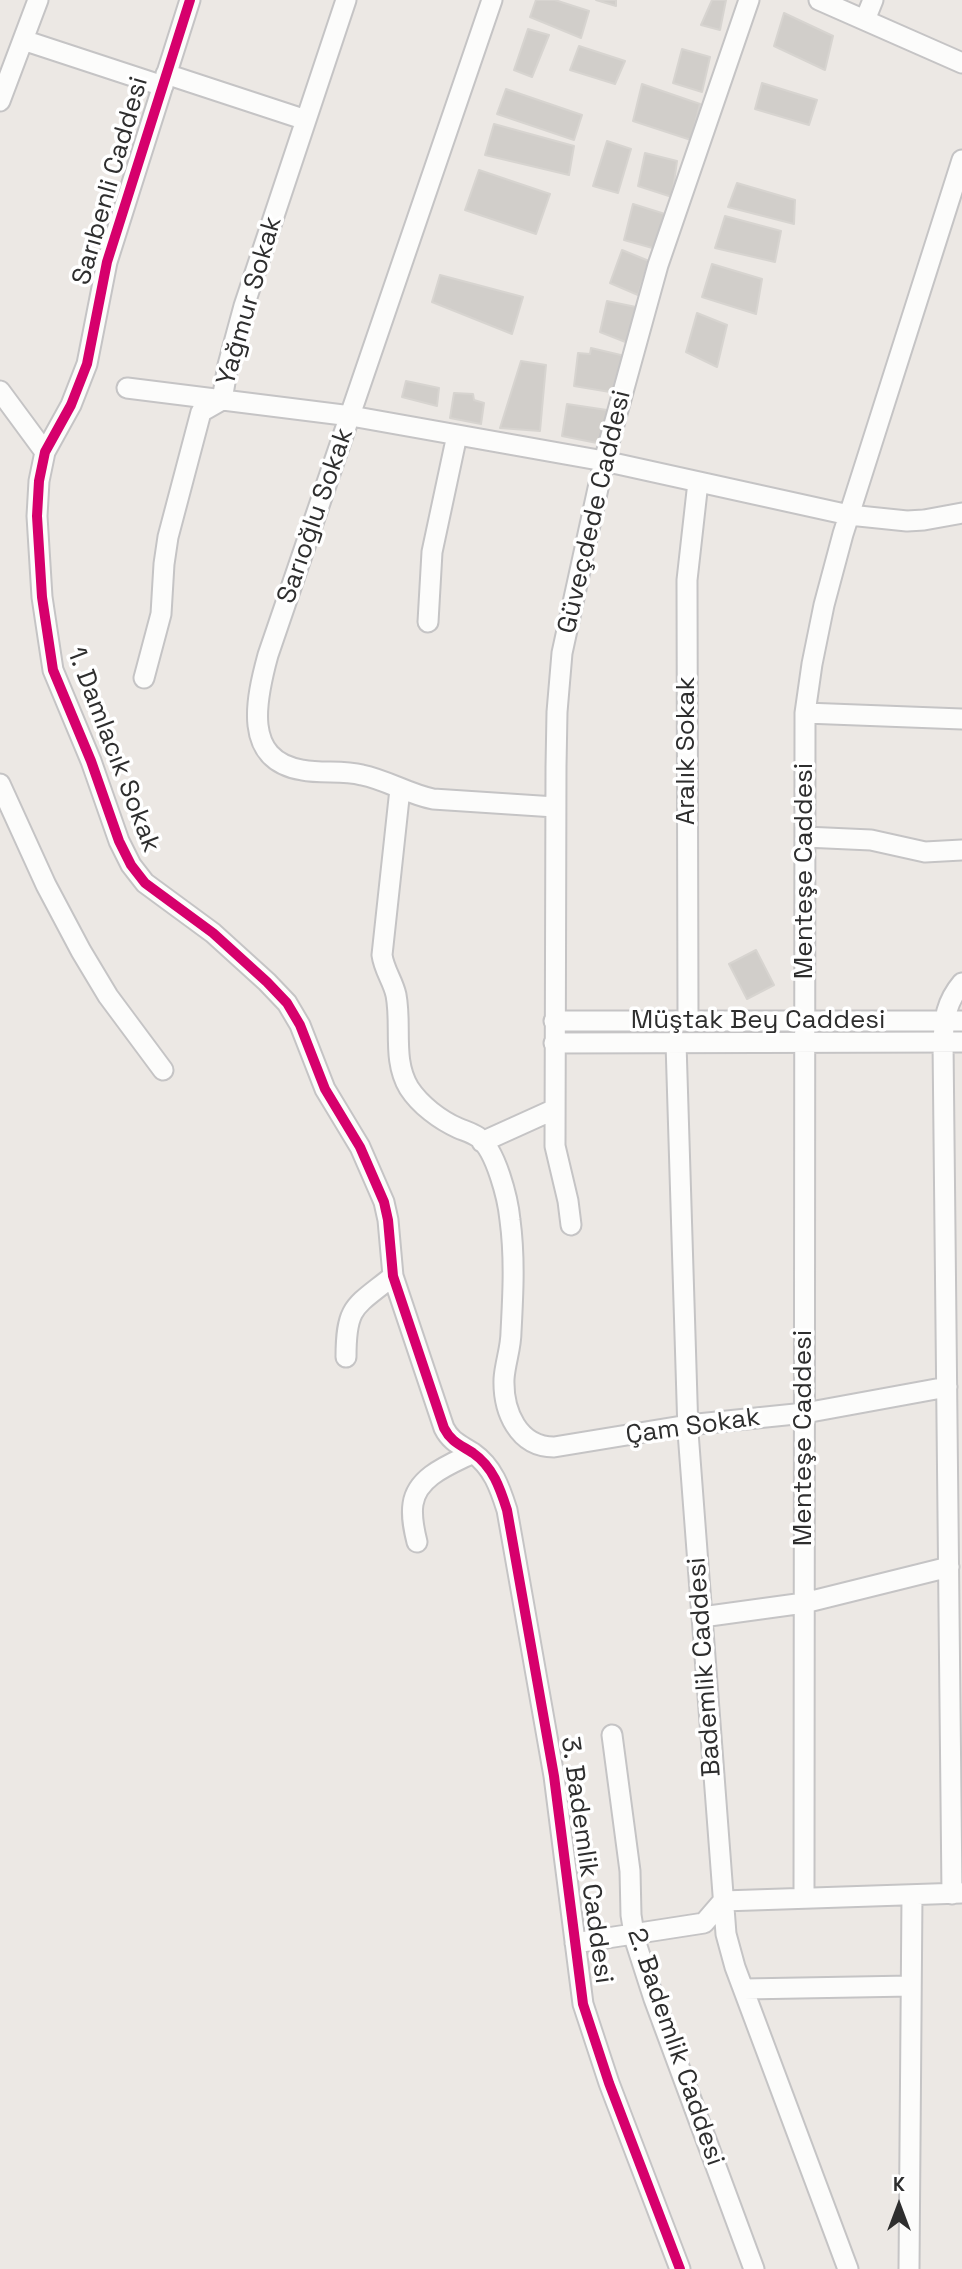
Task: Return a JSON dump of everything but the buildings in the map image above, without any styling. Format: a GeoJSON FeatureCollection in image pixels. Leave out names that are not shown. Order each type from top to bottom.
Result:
{"type":"FeatureCollection","features":[{"type":"Feature","properties":{"kind":"street"},"geometry":{"type":"LineString","coordinates":[[0,101],[38,0]]}},
{"type":"Feature","properties":{"kind":"street","name":"Sarıbenli Caddesi"},"geometry":{"type":"LineString","coordinates":[[45,452],[71,405],[87,364],[107,262],[190,0]]}},
{"type":"Feature","properties":{"kind":"street","name":"Yağmur Sokak"},"geometry":{"type":"LineString","coordinates":[[144,678],[161,614],[168,537],[201,412],[222,400],[237,327],[346,0]]}},
{"type":"Feature","properties":{"kind":"street","name":"Sarıoğlu Sokak"},"geometry":{"type":"LineString","coordinates":[[492,0],[268,655],[258,706],[258,729],[271,758],[305,771],[362,775],[433,799],[555,807]]}},
{"type":"Feature","properties":{"kind":"street","name":"Güveçdede Caddesi"},"geometry":{"type":"LineString","coordinates":[[571,1225],[555,1146],[556,712],[562,653],[604,461],[658,265],[749,0]]}},
{"type":"Feature","properties":{"kind":"street"},"geometry":{"type":"LineString","coordinates":[[819,0],[962,63]]}},
{"type":"Feature","properties":{"kind":"street"},"geometry":{"type":"LineString","coordinates":[[865,20],[873,0]]}},
{"type":"Feature","properties":{"kind":"street"},"geometry":{"type":"LineString","coordinates":[[23,40],[306,120]]}},
{"type":"Feature","properties":{"kind":"street","name":"Menteşe Caddesi"},"geometry":{"type":"LineString","coordinates":[[804,1898],[805,713],[824,605],[849,515],[962,160]]}},
{"type":"Feature","properties":{"kind":"street"},"geometry":{"type":"LineString","coordinates":[[127,388],[351,416],[604,461],[849,515],[907,521],[962,513]]}},
{"type":"Feature","properties":{"kind":"street"},"geometry":{"type":"LineString","coordinates":[[0,391],[45,452]]}},
{"type":"Feature","properties":{"kind":"street"},"geometry":{"type":"LineString","coordinates":[[428,622],[432,552],[457,435]]}},
{"type":"Feature","properties":{"kind":"street","name":"1. Damlacık Sokak"},"geometry":{"type":"LineString","coordinates":[[45,452],[39,481],[37,534],[50,654],[56,681],[91,761],[119,841],[131,865],[145,883],[213,933],[267,982],[296,1017],[325,1089],[360,1147],[384,1202],[393,1276],[444,1428],[452,1440],[473,1453]]}},
{"type":"Feature","properties":{"kind":"street","name":"Aralık Sokak"},"geometry":{"type":"LineString","coordinates":[[688,1021],[687,580],[698,482]]}},
{"type":"Feature","properties":{"kind":"street"},"geometry":{"type":"LineString","coordinates":[[805,713],[962,719]]}},
{"type":"Feature","properties":{"kind":"street"},"geometry":{"type":"LineString","coordinates":[[0,784],[46,885],[81,951],[108,996],[163,1070]]}},
{"type":"Feature","properties":{"kind":"street"},"geometry":{"type":"LineString","coordinates":[[400,789],[382,956],[383,965],[395,989],[399,1009],[401,1068],[409,1088],[418,1100],[447,1122],[482,1142],[555,1109]]}},
{"type":"Feature","properties":{"kind":"street"},"geometry":{"type":"LineString","coordinates":[[804,837],[871,840],[925,852],[962,850]]}},
{"type":"Feature","properties":{"kind":"street"},"geometry":{"type":"LineString","coordinates":[[575,1943],[704,1923],[723,1901],[957,1893],[947,1387],[953,1042],[953,1021],[948,1003],[962,983]]}},
{"type":"Feature","properties":{"kind":"street","name":"Müştak Bey Caddesi"},"geometry":{"type":"LineString","coordinates":[[554,1021],[953,1021]]}},
{"type":"Feature","properties":{"kind":"street","name":"Müştak Bey Caddesi"},"geometry":{"type":"LineString","coordinates":[[554,1043],[953,1042]]}},
{"type":"Feature","properties":{"kind":"street","name":"Bademlik Caddesi"},"geometry":{"type":"LineString","coordinates":[[676,1043],[688,1425],[723,1901],[729,1948],[848,2269]]}},
{"type":"Feature","properties":{"kind":"street","name":"Çam Sokak"},"geometry":{"type":"LineString","coordinates":[[482,1142],[493,1159],[500,1179],[510,1217],[512,1239],[511,1339],[504,1377],[505,1402],[517,1429],[531,1442],[545,1447],[563,1446],[688,1425],[804,1413],[947,1387]]}},
{"type":"Feature","properties":{"kind":"street"},"geometry":{"type":"LineString","coordinates":[[345,1357],[345,1333],[351,1312],[393,1276]]}},
{"type":"Feature","properties":{"kind":"street"},"geometry":{"type":"LineString","coordinates":[[417,1542],[412,1520],[412,1503],[419,1488],[448,1465],[473,1453]]}},
{"type":"Feature","properties":{"kind":"street","name":"3. Bademlik Caddesi"},"geometry":{"type":"LineString","coordinates":[[473,1453],[495,1477],[507,1510],[554,1776],[586,2017],[680,2269]]}},
{"type":"Feature","properties":{"kind":"street"},"geometry":{"type":"LineString","coordinates":[[702,1617],[804,1604],[949,1567]]}},
{"type":"Feature","properties":{"kind":"street","name":"2. Bademlik Caddesi"},"geometry":{"type":"LineString","coordinates":[[612,1735],[630,1871],[633,1935],[754,2269]]}},
{"type":"Feature","properties":{"kind":"street"},"geometry":{"type":"LineString","coordinates":[[909,2269],[912,1895]]}},
{"type":"Feature","properties":{"kind":"street"},"geometry":{"type":"LineString","coordinates":[[744,1989],[911,1986]]}},
{"type":"Feature","properties":{"kind":"cycle path"},"geometry":{"type":"LineString","coordinates":[[190,0],[107,262],[87,364],[71,405],[45,452],[39,481],[37,516],[42,597],[53,670],[91,761],[119,841],[131,865],[145,883],[213,933],[267,982],[287,1003],[300,1025],[325,1089],[360,1147],[384,1202],[393,1276],[444,1428],[453,1440],[486,1465],[502,1494],[554,1776],[583,2004],[609,2083],[680,2269]]}}]}
